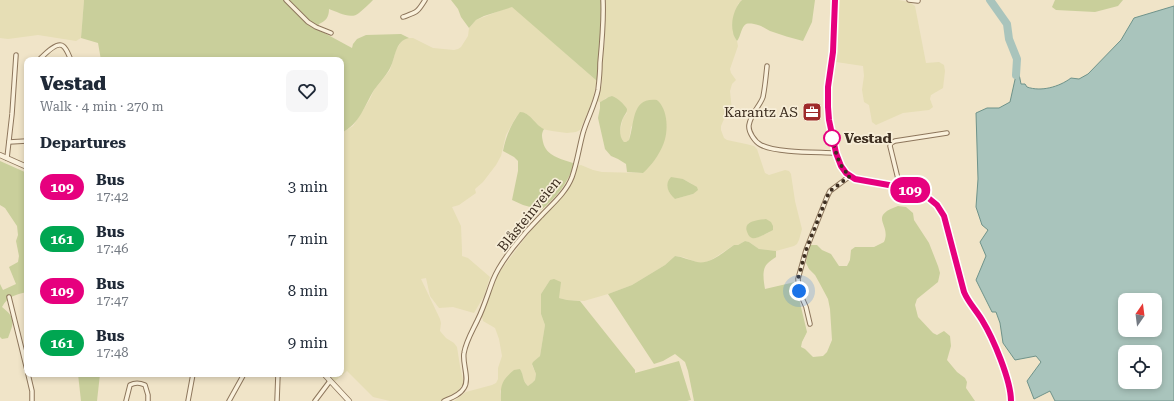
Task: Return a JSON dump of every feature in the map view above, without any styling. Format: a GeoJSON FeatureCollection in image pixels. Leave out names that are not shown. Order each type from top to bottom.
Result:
{"type":"FeatureCollection","features":[{"type":"Feature","properties":{"kind":"street"},"geometry":{"type":"LineString","coordinates":[[286,0],[308,22],[331,33]]}},
{"type":"Feature","properties":{"kind":"street"},"geometry":{"type":"LineString","coordinates":[[403,17],[420,9],[425,0]]}},
{"type":"Feature","properties":{"kind":"street","name":"Blåsteinveien"},"geometry":{"type":"LineString","coordinates":[[444,401],[458,394],[466,385],[466,372],[463,362],[464,352],[494,277],[520,239],[534,222],[552,206],[571,180],[576,167],[583,133],[598,91],[603,38],[603,0]]}},
{"type":"Feature","properties":{"kind":"street"},"geometry":{"type":"LineString","coordinates":[[835,0],[833,52],[828,102],[829,120],[836,153],[841,166],[850,176],[855,179],[900,187],[917,192],[932,200],[937,205],[944,216],[967,300],[982,320],[994,343],[1008,383],[1011,401]]}},
{"type":"Feature","properties":{"kind":"street"},"geometry":{"type":"LineString","coordinates":[[910,0],[918,0]]}},
{"type":"Feature","properties":{"kind":"street"},"geometry":{"type":"LineString","coordinates":[[42,57],[56,45],[60,44],[64,46],[70,57]]}},
{"type":"Feature","properties":{"kind":"street"},"geometry":{"type":"LineString","coordinates":[[7,158],[16,55]]}},
{"type":"Feature","properties":{"kind":"street"},"geometry":{"type":"LineString","coordinates":[[767,66],[762,98],[754,111],[749,127],[753,137],[762,145],[781,150],[836,153]]}},
{"type":"Feature","properties":{"kind":"street"},"geometry":{"type":"LineString","coordinates":[[900,187],[890,146],[891,143],[895,141],[946,133]]}},
{"type":"Feature","properties":{"kind":"street"},"geometry":{"type":"LineString","coordinates":[[9,142],[24,141]]}},
{"type":"Feature","properties":{"kind":"street"},"geometry":{"type":"LineString","coordinates":[[0,155],[24,166]]}},
{"type":"Feature","properties":{"kind":"street"},"geometry":{"type":"LineString","coordinates":[[810,324],[806,307],[799,291],[798,279],[809,243],[830,191],[850,176]]}},
{"type":"Feature","properties":{"kind":"street"},"geometry":{"type":"LineString","coordinates":[[9,297],[24,358]]}},
{"type":"Feature","properties":{"kind":"street"},"geometry":{"type":"LineString","coordinates":[[29,377],[32,391],[32,401]]}},
{"type":"Feature","properties":{"kind":"street"},"geometry":{"type":"LineString","coordinates":[[188,401],[192,377]]}},
{"type":"Feature","properties":{"kind":"street"},"geometry":{"type":"LineString","coordinates":[[229,401],[242,377]]}},
{"type":"Feature","properties":{"kind":"street"},"geometry":{"type":"LineString","coordinates":[[277,401],[278,377]]}},
{"type":"Feature","properties":{"kind":"street"},"geometry":{"type":"LineString","coordinates":[[327,377],[349,401]]}},
{"type":"Feature","properties":{"kind":"street"},"geometry":{"type":"LineString","coordinates":[[315,401],[330,380]]}},
{"type":"Feature","properties":{"kind":"street"},"geometry":{"type":"LineString","coordinates":[[126,401],[130,385],[134,383],[145,386],[148,401]]}},
{"type":"Feature","properties":{"kind":"shaded area"},"geometry":{"type":"Polygon","coordinates":[[[0,0],[84,0],[81,38],[76,41],[38,35],[8,39],[0,38],[0,0]]]}},
{"type":"Feature","properties":{"kind":"shaded area"},"geometry":{"type":"Polygon","coordinates":[[[605,0],[742,0],[738,4],[732,24],[734,36],[738,46],[730,69],[736,80],[732,84],[730,91],[732,111],[731,115],[724,119],[721,130],[724,138],[727,140],[754,146],[757,149],[765,173],[769,175],[785,170],[789,171],[791,174],[795,201],[802,229],[799,240],[794,246],[776,251],[759,249],[745,241],[738,245],[734,245],[711,260],[703,263],[675,256],[665,265],[632,285],[584,301],[559,298],[559,294],[550,280],[541,294],[541,314],[545,325],[540,356],[532,365],[536,374],[535,380],[529,386],[527,385],[523,379],[520,369],[500,391],[501,401],[454,401],[466,392],[496,383],[498,379],[498,368],[502,356],[499,339],[495,328],[483,321],[482,317],[496,276],[534,226],[569,186],[577,166],[581,165],[602,172],[642,173],[650,165],[663,144],[663,109],[657,100],[631,127],[629,140],[626,142],[624,142],[620,137],[620,131],[623,118],[627,113],[612,96],[600,102],[597,101],[602,84],[601,67],[605,41],[605,0]],[[683,179],[675,199],[693,194],[692,184],[683,179]],[[766,219],[748,223],[756,238],[770,232],[766,219]]]}},
{"type":"Feature","properties":{"kind":"shaded area"},"geometry":{"type":"Polygon","coordinates":[[[837,0],[899,0],[909,2],[915,6],[926,63],[939,62],[944,65],[945,71],[943,88],[931,95],[930,99],[933,107],[929,110],[903,113],[876,125],[872,122],[869,105],[864,102],[862,90],[864,76],[863,66],[836,62],[837,0]]]}},
{"type":"Feature","properties":{"kind":"shaded area"},"geometry":{"type":"Polygon","coordinates":[[[512,6],[597,81],[593,98],[580,130],[576,132],[567,133],[542,129],[525,113],[516,117],[506,135],[501,156],[496,165],[483,182],[475,189],[476,193],[459,205],[452,207],[461,226],[462,256],[468,258],[490,277],[484,296],[474,313],[453,307],[439,308],[430,296],[426,278],[421,279],[440,319],[440,331],[457,347],[463,380],[463,384],[458,391],[441,401],[390,401],[373,397],[347,371],[344,374],[344,131],[353,126],[374,90],[390,70],[396,50],[405,38],[413,38],[433,48],[458,49],[468,36],[469,28],[476,20],[512,6]]]}},
{"type":"Feature","properties":{"kind":"shaded area"},"geometry":{"type":"Polygon","coordinates":[[[331,377],[340,377],[335,381],[331,377]]]}},
{"type":"Feature","properties":{"kind":"green space"},"geometry":{"type":"Polygon","coordinates":[[[84,0],[373,0],[359,13],[352,16],[344,15],[329,9],[327,18],[324,22],[319,24],[317,29],[352,48],[357,39],[366,35],[401,34],[409,38],[404,40],[398,47],[389,70],[374,90],[357,120],[353,125],[344,131],[344,57],[100,57],[98,43],[81,38],[84,0]]]}},
{"type":"Feature","properties":{"kind":"green space"},"geometry":{"type":"Polygon","coordinates":[[[451,0],[602,0],[597,81],[512,7],[484,16],[476,20],[469,28],[451,0]]]}},
{"type":"Feature","properties":{"kind":"green space"},"geometry":{"type":"Polygon","coordinates":[[[742,0],[815,0],[812,22],[803,41],[770,31],[760,25],[746,24],[743,27],[737,41],[732,28],[733,19],[737,6],[742,0]]]}},
{"type":"Feature","properties":{"kind":"green space"},"geometry":{"type":"Polygon","coordinates":[[[1055,0],[1123,0],[1118,6],[1095,12],[1056,10],[1052,7],[1055,0]]]}},
{"type":"Feature","properties":{"kind":"green space"},"geometry":{"type":"Polygon","coordinates":[[[612,96],[621,101],[627,109],[620,127],[620,134],[624,142],[629,140],[638,107],[642,103],[649,100],[657,100],[661,104],[667,127],[665,140],[657,156],[643,173],[627,172],[626,164],[611,156],[605,149],[598,118],[600,102],[612,96]]]}},
{"type":"Feature","properties":{"kind":"green space"},"geometry":{"type":"Polygon","coordinates":[[[520,112],[530,116],[544,129],[542,139],[547,151],[573,163],[574,165],[568,178],[552,201],[541,210],[512,200],[518,171],[518,161],[503,151],[509,130],[520,112]]]}},
{"type":"Feature","properties":{"kind":"green space"},"geometry":{"type":"Polygon","coordinates":[[[0,161],[24,172],[24,293],[9,298],[2,307],[12,317],[12,328],[8,338],[2,339],[0,337],[0,284],[3,290],[16,284],[9,267],[18,262],[19,256],[16,241],[18,235],[17,226],[5,208],[0,205],[0,161]]]}},
{"type":"Feature","properties":{"kind":"green space"},"geometry":{"type":"Polygon","coordinates":[[[671,177],[683,179],[697,187],[698,190],[693,194],[675,199],[670,194],[667,185],[671,177]]]}},
{"type":"Feature","properties":{"kind":"green space"},"geometry":{"type":"Polygon","coordinates":[[[898,206],[906,207],[913,213],[914,220],[929,243],[940,273],[938,282],[917,299],[915,305],[918,317],[933,333],[937,335],[944,331],[950,336],[951,346],[947,360],[957,372],[965,378],[967,382],[966,388],[975,401],[694,401],[685,362],[675,354],[654,364],[608,294],[632,285],[665,265],[675,256],[697,262],[706,262],[734,245],[738,245],[745,241],[749,242],[759,249],[776,251],[776,257],[768,263],[764,269],[765,289],[795,282],[807,332],[801,347],[813,357],[823,356],[827,352],[832,340],[830,309],[828,299],[815,275],[806,263],[810,245],[817,245],[822,250],[831,254],[839,266],[847,266],[850,260],[851,250],[855,247],[874,247],[884,242],[886,236],[882,217],[889,210],[898,206]]]}},
{"type":"Feature","properties":{"kind":"green space"},"geometry":{"type":"Polygon","coordinates":[[[766,219],[771,222],[773,230],[756,238],[750,237],[746,230],[748,224],[766,219]]]}},
{"type":"Feature","properties":{"kind":"green space"},"geometry":{"type":"Polygon","coordinates":[[[554,279],[561,282],[559,298],[580,301],[635,370],[635,373],[679,361],[691,400],[501,401],[501,391],[504,380],[514,370],[520,369],[528,386],[535,380],[536,374],[532,364],[540,356],[545,325],[541,314],[541,294],[550,280],[554,279]]]}},
{"type":"Feature","properties":{"kind":"green space"},"geometry":{"type":"Polygon","coordinates":[[[78,377],[100,377],[97,401],[81,401],[78,377]]]}},
{"type":"Feature","properties":{"kind":"water"},"geometry":{"type":"Polygon","coordinates":[[[1174,6],[1174,401],[1055,401],[1050,391],[1034,399],[1027,381],[1041,362],[1036,356],[1015,360],[1003,343],[1000,323],[996,312],[992,312],[976,280],[986,256],[980,242],[988,230],[982,225],[976,207],[978,179],[976,113],[987,108],[999,108],[1010,102],[1016,75],[1019,74],[1021,84],[1038,89],[1050,88],[1071,78],[1079,79],[1088,74],[1121,40],[1134,18],[1174,6]]]}},
{"type":"Feature","properties":{"kind":"waterway"},"geometry":{"type":"LineString","coordinates":[[990,0],[1007,24],[1009,39],[1017,59],[1016,75]]}},
{"type":"Feature","properties":{"kind":"bus line","name":"109"},"geometry":{"type":"LineString","coordinates":[[835,0],[833,52],[828,87],[828,107],[829,120],[836,153],[841,166],[846,173],[855,179],[888,184],[917,192],[932,200],[941,210],[944,216],[964,292],[967,300],[982,320],[994,343],[1010,390],[1011,401]]}},
{"type":"Feature","properties":{"kind":"place","name":"Karantz AS"},"geometry":{"type":"Point","coordinates":[812,112]}},
{"type":"Feature","properties":{"kind":"place","name":"Vestad"},"geometry":{"type":"Point","coordinates":[832,138]}},
{"type":"Feature","properties":{"kind":"route"},"geometry":{"type":"LineString","coordinates":[[799,291],[797,285],[798,279],[806,250],[827,197],[830,191],[850,176],[841,166],[832,138]]}}]}
